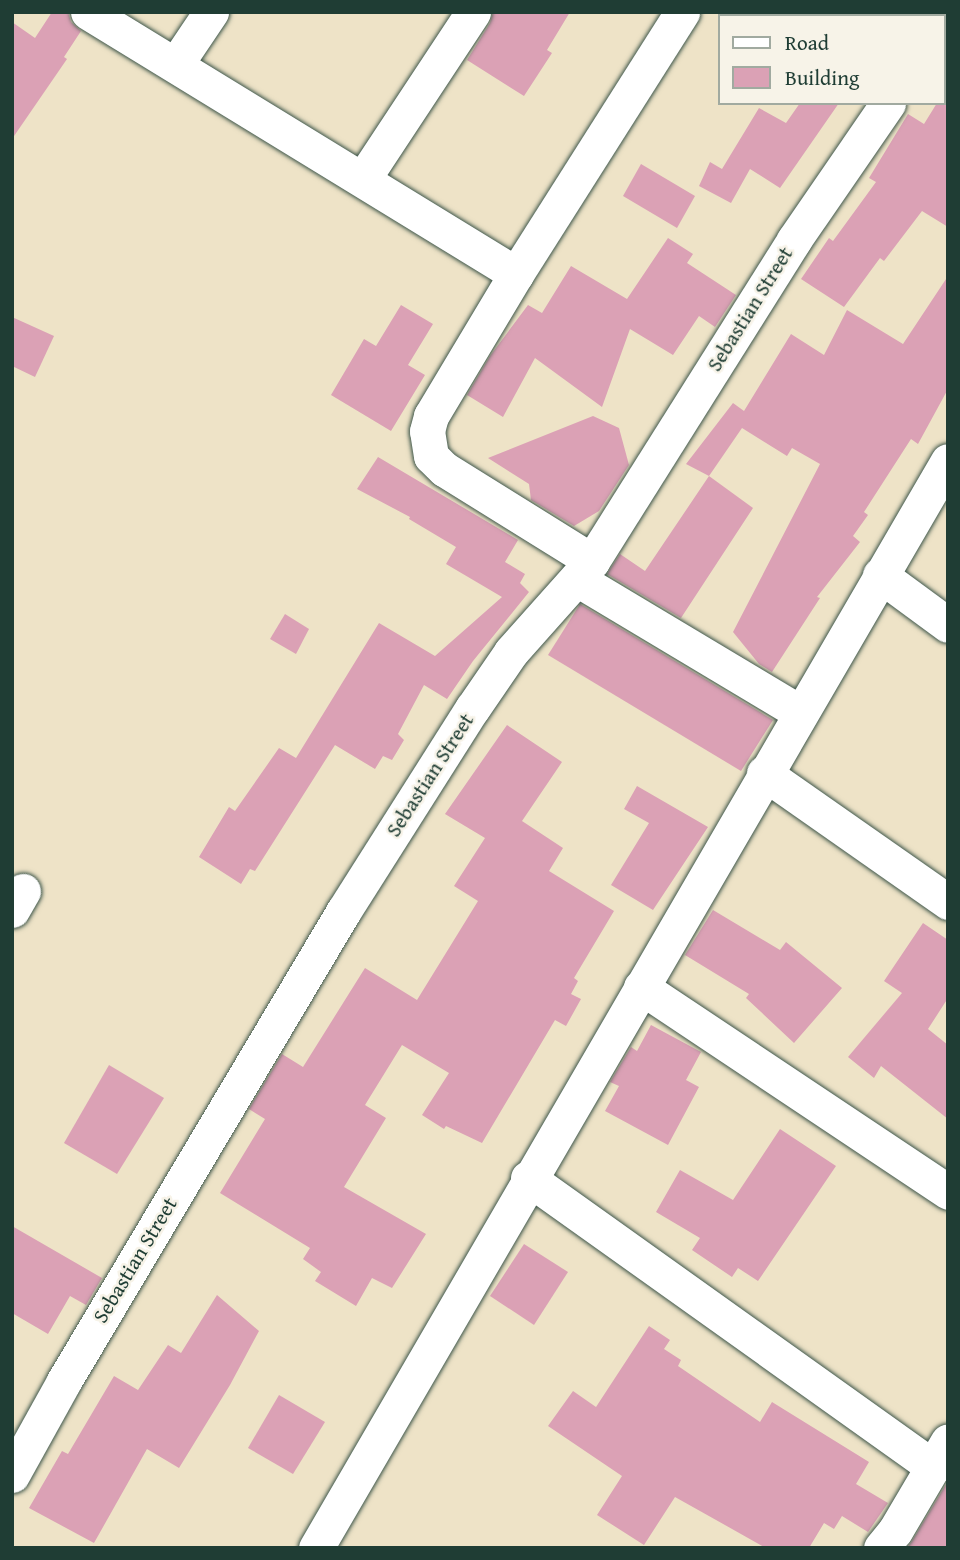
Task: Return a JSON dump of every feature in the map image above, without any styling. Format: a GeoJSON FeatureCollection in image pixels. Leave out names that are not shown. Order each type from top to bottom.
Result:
{"type":"FeatureCollection","features":[{"type":"Feature","properties":{"kind":"street"},"geometry":{"type":"LineString","coordinates":[[88,12],[516,274]]}},
{"type":"Feature","properties":{"kind":"street"},"geometry":{"type":"LineString","coordinates":[[176,64],[211,12]]}},
{"type":"Feature","properties":{"kind":"street"},"geometry":{"type":"LineString","coordinates":[[363,179],[473,12]]}},
{"type":"Feature","properties":{"kind":"street"},"geometry":{"type":"LineString","coordinates":[[682,12],[516,274],[431,416],[427,444],[431,456],[444,469],[584,570],[799,712]]}},
{"type":"Feature","properties":{"kind":"street","name":"Sebastian Street"},"geometry":{"type":"LineString","coordinates":[[12,1475],[64,1381],[343,912],[511,652],[584,570],[794,240],[887,105]]}},
{"type":"Feature","properties":{"kind":"street"},"geometry":{"type":"LineString","coordinates":[[316,1548],[528,1178],[948,461]]}},
{"type":"Feature","properties":{"kind":"street"},"geometry":{"type":"LineString","coordinates":[[880,575],[948,625]]}},
{"type":"Feature","properties":{"kind":"street"},"geometry":{"type":"LineString","coordinates":[[764,773],[948,902]]}},
{"type":"Feature","properties":{"kind":"street"},"geometry":{"type":"LineString","coordinates":[[641,987],[948,1192]]}},
{"type":"Feature","properties":{"kind":"street"},"geometry":{"type":"LineString","coordinates":[[528,1178],[940,1454],[895,1531],[881,1548]]}},
{"type":"Feature","properties":{"kind":"building"},"geometry":{"type":"Polygon","coordinates":[[[52,12],[68,12],[71,22],[81,31],[64,57],[67,59],[12,139],[12,22],[35,38],[52,12]]]}},
{"type":"Feature","properties":{"kind":"building"},"geometry":{"type":"Polygon","coordinates":[[[493,12],[570,12],[547,50],[552,53],[524,96],[467,60],[490,23],[493,12]]]}},
{"type":"Feature","properties":{"kind":"building"},"geometry":{"type":"Polygon","coordinates":[[[948,85],[948,227],[922,211],[884,261],[880,258],[844,307],[801,279],[829,238],[833,241],[876,182],[869,178],[908,114],[924,124],[936,105],[946,105],[948,85]]]}},
{"type":"Feature","properties":{"kind":"building"},"geometry":{"type":"Polygon","coordinates":[[[799,105],[838,105],[780,188],[750,169],[731,203],[699,186],[710,162],[722,169],[759,108],[786,123],[799,105]]]}},
{"type":"Feature","properties":{"kind":"building"},"geometry":{"type":"Polygon","coordinates":[[[641,164],[695,196],[677,228],[623,196],[641,164]]]}},
{"type":"Feature","properties":{"kind":"building"},"geometry":{"type":"Polygon","coordinates":[[[668,238],[693,254],[687,263],[736,295],[715,327],[699,316],[673,355],[630,329],[602,407],[535,358],[503,417],[467,395],[490,356],[528,305],[542,313],[571,266],[627,299],[668,238]]]}},
{"type":"Feature","properties":{"kind":"building"},"geometry":{"type":"Polygon","coordinates":[[[948,276],[948,389],[918,444],[911,439],[864,512],[868,515],[853,536],[860,542],[817,597],[820,598],[772,672],[759,664],[733,632],[820,464],[792,448],[787,456],[742,428],[709,476],[686,464],[733,403],[744,411],[791,334],[824,355],[847,310],[903,344],[948,276]]]}},
{"type":"Feature","properties":{"kind":"building"},"geometry":{"type":"Polygon","coordinates":[[[401,305],[433,324],[408,365],[425,375],[391,431],[331,395],[364,339],[376,346],[401,305]]]}},
{"type":"Feature","properties":{"kind":"building"},"geometry":{"type":"Polygon","coordinates":[[[12,317],[54,336],[35,377],[12,366],[12,317]]]}},
{"type":"Feature","properties":{"kind":"building"},"geometry":{"type":"Polygon","coordinates":[[[593,416],[619,428],[629,465],[599,511],[574,526],[531,500],[529,484],[488,458],[593,416]]]}},
{"type":"Feature","properties":{"kind":"building"},"geometry":{"type":"Polygon","coordinates":[[[378,457],[518,540],[505,562],[525,574],[520,583],[529,592],[473,661],[447,699],[424,685],[398,734],[404,740],[392,760],[383,756],[375,769],[335,745],[255,871],[250,869],[241,884],[199,857],[229,807],[235,811],[279,748],[296,758],[379,623],[435,656],[502,597],[446,564],[456,547],[409,519],[410,517],[357,489],[378,457]]]}},
{"type":"Feature","properties":{"kind":"building"},"geometry":{"type":"Polygon","coordinates":[[[709,476],[753,508],[681,618],[607,574],[620,554],[645,571],[709,476]]]}},
{"type":"Feature","properties":{"kind":"building"},"geometry":{"type":"Polygon","coordinates":[[[580,604],[773,720],[741,771],[548,655],[580,604]]]}},
{"type":"Feature","properties":{"kind":"building"},"geometry":{"type":"Polygon","coordinates":[[[285,614],[309,629],[296,654],[270,639],[285,614]]]}},
{"type":"Feature","properties":{"kind":"building"},"geometry":{"type":"Polygon","coordinates":[[[507,725],[562,762],[522,821],[563,848],[549,871],[614,911],[574,978],[578,981],[571,994],[581,999],[566,1026],[555,1020],[482,1143],[446,1126],[444,1129],[422,1115],[449,1073],[402,1045],[365,1105],[386,1118],[344,1187],[426,1234],[392,1288],[372,1278],[356,1306],[315,1281],[321,1272],[303,1259],[310,1248],[220,1193],[265,1119],[249,1109],[282,1054],[303,1067],[365,968],[417,1000],[478,901],[454,886],[485,838],[445,814],[507,725]]]}},
{"type":"Feature","properties":{"kind":"building"},"geometry":{"type":"Polygon","coordinates":[[[637,786],[708,827],[653,910],[611,885],[649,823],[624,809],[637,786]]]}},
{"type":"Feature","properties":{"kind":"building"},"geometry":{"type":"Polygon","coordinates":[[[713,910],[780,950],[786,942],[842,988],[794,1043],[746,998],[749,994],[685,955],[713,910]]]}},
{"type":"Feature","properties":{"kind":"building"},"geometry":{"type":"Polygon","coordinates":[[[923,923],[948,940],[948,998],[928,1029],[948,1045],[948,1119],[881,1066],[874,1078],[848,1057],[902,993],[884,981],[923,923]]]}},
{"type":"Feature","properties":{"kind":"building"},"geometry":{"type":"Polygon","coordinates":[[[651,1025],[701,1052],[686,1080],[699,1087],[668,1145],[605,1111],[619,1086],[610,1082],[631,1047],[637,1051],[651,1025]]]}},
{"type":"Feature","properties":{"kind":"building"},"geometry":{"type":"Polygon","coordinates":[[[109,1065],[164,1098],[117,1174],[64,1143],[109,1065]]]}},
{"type":"Feature","properties":{"kind":"building"},"geometry":{"type":"Polygon","coordinates":[[[780,1129],[836,1166],[758,1281],[738,1268],[732,1277],[692,1250],[700,1238],[656,1212],[680,1170],[733,1200],[780,1129]]]}},
{"type":"Feature","properties":{"kind":"building"},"geometry":{"type":"Polygon","coordinates":[[[12,1226],[102,1278],[86,1305],[70,1296],[48,1334],[12,1313],[12,1226]]]}},
{"type":"Feature","properties":{"kind":"building"},"geometry":{"type":"Polygon","coordinates":[[[524,1244],[568,1272],[534,1325],[490,1296],[524,1244]]]}},
{"type":"Feature","properties":{"kind":"building"},"geometry":{"type":"Polygon","coordinates":[[[217,1295],[259,1331],[230,1385],[179,1468],[147,1449],[94,1543],[29,1508],[62,1451],[68,1454],[114,1376],[138,1390],[168,1345],[181,1353],[217,1295]]]}},
{"type":"Feature","properties":{"kind":"building"},"geometry":{"type":"Polygon","coordinates":[[[649,1326],[670,1340],[664,1349],[681,1360],[678,1366],[760,1422],[772,1402],[869,1462],[856,1484],[888,1503],[868,1532],[842,1516],[834,1529],[824,1523],[809,1548],[766,1548],[675,1497],[644,1545],[597,1515],[622,1476],[548,1426],[573,1391],[596,1407],[649,1326]]]}},
{"type":"Feature","properties":{"kind":"building"},"geometry":{"type":"Polygon","coordinates":[[[279,1395],[325,1422],[293,1474],[248,1448],[279,1395]]]}},
{"type":"Feature","properties":{"kind":"building"},"geometry":{"type":"Polygon","coordinates":[[[948,1481],[948,1548],[907,1548],[912,1541],[948,1481]]]}}]}
